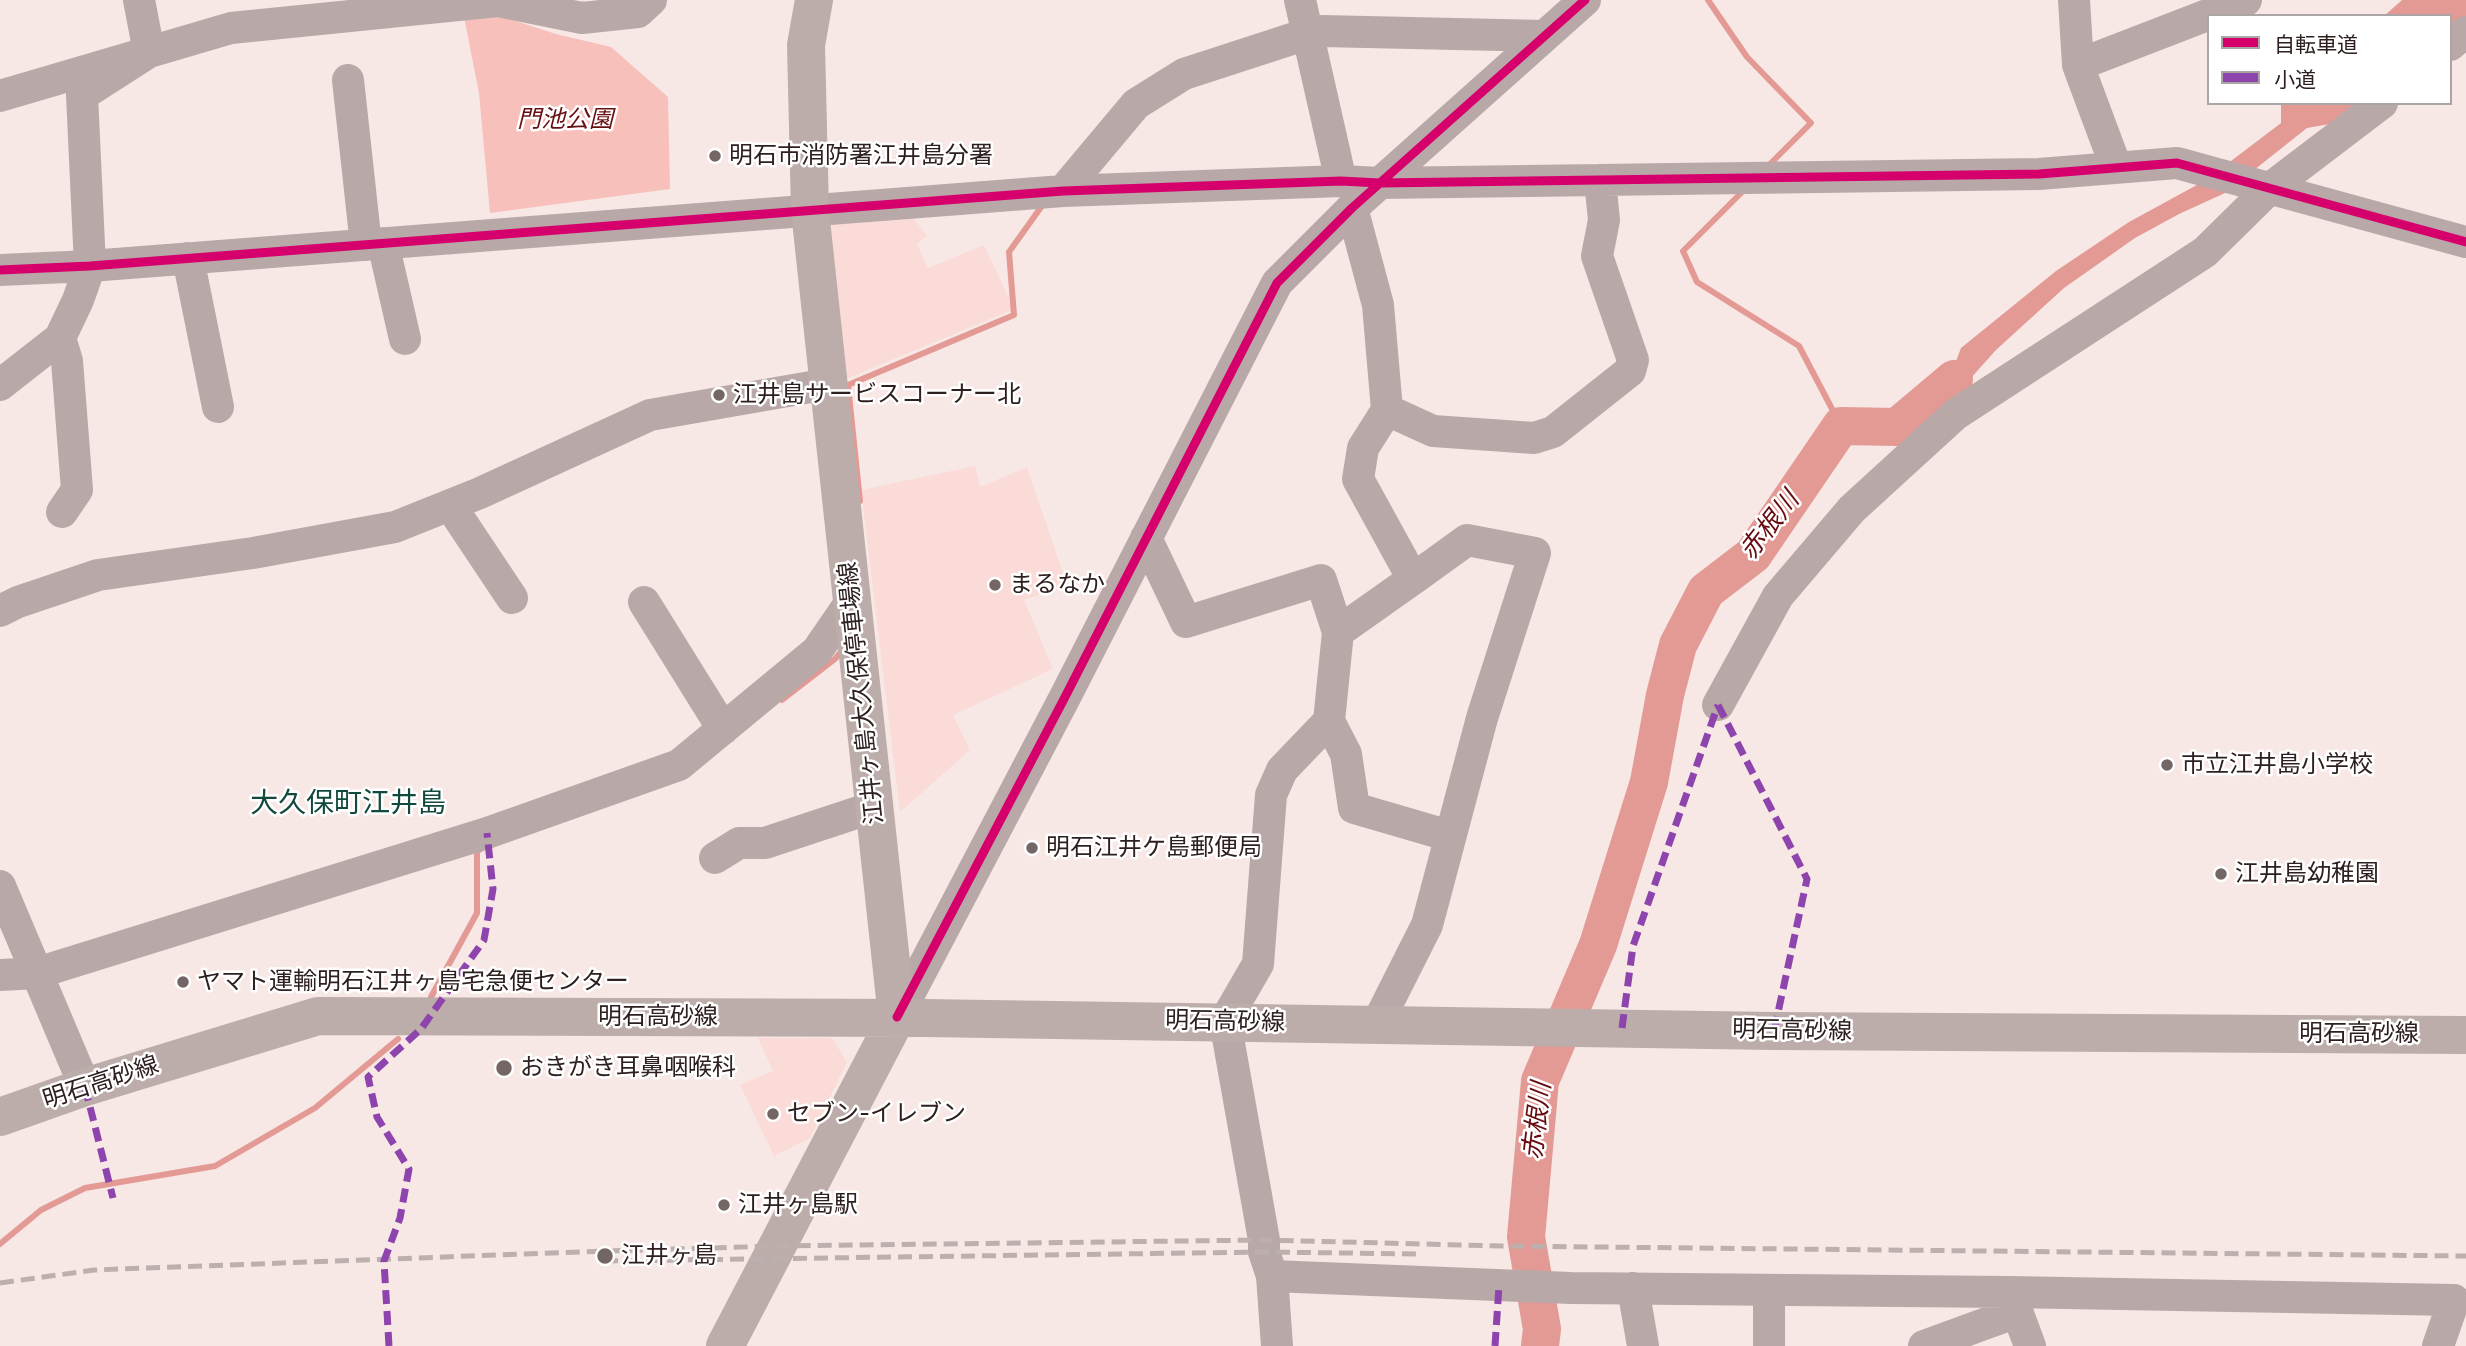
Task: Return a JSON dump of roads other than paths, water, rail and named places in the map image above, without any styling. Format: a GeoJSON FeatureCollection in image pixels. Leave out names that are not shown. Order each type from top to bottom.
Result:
{"type":"FeatureCollection","features":[{"type":"Feature","properties":{"kind":"main road","name":"江井ヶ島大久保停車場線"},"geometry":{"type":"LineString","coordinates":[[814,0],[806,45],[810,211],[897,1017]]}},
{"type":"Feature","properties":{"kind":"main road","name":"明石高砂線"},"geometry":{"type":"LineString","coordinates":[[0,1117],[85,1087],[318,1016],[897,1017],[1528,1027],[2466,1035]]}},
{"type":"Feature","properties":{"kind":"main road"},"geometry":{"type":"LineString","coordinates":[[725,1346],[897,1017]]}},
{"type":"Feature","properties":{"kind":"street"},"geometry":{"type":"LineString","coordinates":[[139,0],[149,52]]}},
{"type":"Feature","properties":{"kind":"street"},"geometry":{"type":"LineString","coordinates":[[0,96],[231,28],[373,7],[498,1],[582,18],[638,12],[651,0]]}},
{"type":"Feature","properties":{"kind":"street"},"geometry":{"type":"LineString","coordinates":[[1300,0],[1346,195],[1378,305],[1387,410],[1363,449],[1358,479],[1413,579]]}},
{"type":"Feature","properties":{"kind":"street"},"geometry":{"type":"LineString","coordinates":[[1380,183],[1585,0]]}},
{"type":"Feature","properties":{"kind":"street"},"geometry":{"type":"LineString","coordinates":[[2074,0],[2078,65],[2116,167]]}},
{"type":"Feature","properties":{"kind":"street"},"geometry":{"type":"LineString","coordinates":[[2210,14],[2246,0]]}},
{"type":"Feature","properties":{"kind":"street"},"geometry":{"type":"LineString","coordinates":[[2078,65],[2207,15]]}},
{"type":"Feature","properties":{"kind":"street"},"geometry":{"type":"LineString","coordinates":[[1063,191],[1136,104],[1184,74],[1307,34],[1322,30],[1544,36]]}},
{"type":"Feature","properties":{"kind":"street"},"geometry":{"type":"LineString","coordinates":[[2452,43],[2466,32]]}},
{"type":"Feature","properties":{"kind":"street"},"geometry":{"type":"LineString","coordinates":[[0,385],[60,338],[78,300],[90,265],[82,95],[149,52]]}},
{"type":"Feature","properties":{"kind":"street"},"geometry":{"type":"LineString","coordinates":[[348,80],[374,244],[405,339]]}},
{"type":"Feature","properties":{"kind":"street"},"geometry":{"type":"LineString","coordinates":[[1718,705],[1778,596],[1852,509],[1956,414],[2205,252],[2269,189],[2379,105]]}},
{"type":"Feature","properties":{"kind":"street"},"geometry":{"type":"LineString","coordinates":[[0,270],[1063,191],[1346,195],[1380,183],[2039,174],[2177,163],[2466,242]]}},
{"type":"Feature","properties":{"kind":"street"},"geometry":{"type":"LineString","coordinates":[[1387,410],[1433,431],[1534,438],[1553,432],[1630,371],[1633,360],[1597,257],[1604,220],[1600,180]]}},
{"type":"Feature","properties":{"kind":"street"},"geometry":{"type":"LineString","coordinates":[[897,1017],[1277,283],[1346,195]]}},
{"type":"Feature","properties":{"kind":"street"},"geometry":{"type":"LineString","coordinates":[[188,258],[218,407]]}},
{"type":"Feature","properties":{"kind":"street"},"geometry":{"type":"LineString","coordinates":[[60,338],[67,361],[77,490],[62,512]]}},
{"type":"Feature","properties":{"kind":"street"},"geometry":{"type":"LineString","coordinates":[[0,611],[18,601],[98,575],[253,553],[395,527],[650,415],[828,384]]}},
{"type":"Feature","properties":{"kind":"street"},"geometry":{"type":"LineString","coordinates":[[450,505],[512,598]]}},
{"type":"Feature","properties":{"kind":"street"},"geometry":{"type":"LineString","coordinates":[[1146,538],[1186,622],[1321,580],[1338,632],[1329,721],[1346,754],[1354,808],[1450,836]]}},
{"type":"Feature","properties":{"kind":"street"},"geometry":{"type":"LineString","coordinates":[[1338,632],[1466,540],[1535,553],[1482,718],[1427,925],[1377,1024]]}},
{"type":"Feature","properties":{"kind":"street"},"geometry":{"type":"LineString","coordinates":[[0,975],[37,973],[487,833],[679,765],[817,651],[852,600]]}},
{"type":"Feature","properties":{"kind":"street"},"geometry":{"type":"LineString","coordinates":[[644,601],[723,729]]}},
{"type":"Feature","properties":{"kind":"street"},"geometry":{"type":"LineString","coordinates":[[1277,1346],[1272,1276],[1264,1252],[1225,1021],[1258,964],[1271,795],[1282,770],[1329,721]]}},
{"type":"Feature","properties":{"kind":"street"},"geometry":{"type":"LineString","coordinates":[[715,858],[739,843],[765,843],[874,807]]}},
{"type":"Feature","properties":{"kind":"street"},"geometry":{"type":"LineString","coordinates":[[0,886],[85,1087]]}},
{"type":"Feature","properties":{"kind":"street"},"geometry":{"type":"LineString","coordinates":[[1272,1276],[1499,1286],[1769,1290],[2013,1302],[2454,1300],[2438,1346]]}},
{"type":"Feature","properties":{"kind":"street"},"geometry":{"type":"LineString","coordinates":[[1633,1288],[1643,1346]]}},
{"type":"Feature","properties":{"kind":"street"},"geometry":{"type":"LineString","coordinates":[[1769,1290],[1769,1346]]}},
{"type":"Feature","properties":{"kind":"street"},"geometry":{"type":"LineString","coordinates":[[1924,1346],[2013,1302]]}},
{"type":"Feature","properties":{"kind":"street"},"geometry":{"type":"LineString","coordinates":[[2013,1302],[2030,1346]]}},
{"type":"Feature","properties":{"kind":"waterway"},"geometry":{"type":"LineString","coordinates":[[1708,0],[1747,57],[1811,123],[1768,166]]}},
{"type":"Feature","properties":{"kind":"waterway"},"geometry":{"type":"LineString","coordinates":[[1745,189],[1683,251],[1697,282],[1799,346],[1841,426]]}},
{"type":"Feature","properties":{"kind":"waterway"},"geometry":{"type":"LineString","coordinates":[[860,501],[848,385],[1014,315],[1009,252],[1044,203]]}},
{"type":"Feature","properties":{"kind":"waterway","name":"赤根川"},"geometry":{"type":"LineString","coordinates":[[1540,1346],[1542,1329],[1526,1237],[1540,1081],[1598,945],[1649,782],[1665,695],[1678,645],[1706,591],[1753,555],[1841,426],[1897,427],[1954,379]]}},
{"type":"Feature","properties":{"kind":"waterway"},"geometry":{"type":"LineString","coordinates":[[782,700],[835,659],[843,649]]}},
{"type":"Feature","properties":{"kind":"waterway"},"geometry":{"type":"LineString","coordinates":[[431,997],[477,913],[477,851],[481,849]]}},
{"type":"Feature","properties":{"kind":"waterway"},"geometry":{"type":"LineString","coordinates":[[0,1244],[41,1210],[85,1188],[215,1166],[315,1108],[398,1039]]}},
{"type":"Feature","properties":{"kind":"railway"},"geometry":{"type":"LineString","coordinates":[[0,1283],[94,1270],[605,1251],[778,1246],[1264,1240],[1502,1246],[2466,1256]]}},
{"type":"Feature","properties":{"kind":"railway"},"geometry":{"type":"LineString","coordinates":[[604,1261],[1264,1252],[1423,1254]]}},
{"type":"Feature","properties":{"kind":"place","name":"明石市消防署江井島分署"},"geometry":{"type":"Point","coordinates":[715,156]}},
{"type":"Feature","properties":{"kind":"place","name":"江井島サービスコーナー北"},"geometry":{"type":"Point","coordinates":[719,395]}},
{"type":"Feature","properties":{"kind":"place","name":"まるなか"},"geometry":{"type":"Point","coordinates":[995,585]}},
{"type":"Feature","properties":{"kind":"place","name":"市立江井島小学校"},"geometry":{"type":"Point","coordinates":[2167,765]}},
{"type":"Feature","properties":{"kind":"place","name":"明石江井ケ島郵便局"},"geometry":{"type":"Point","coordinates":[1032,848]}},
{"type":"Feature","properties":{"kind":"place","name":"江井島幼稚園"},"geometry":{"type":"Point","coordinates":[2221,874]}},
{"type":"Feature","properties":{"kind":"place","name":"ヤマト運輸明石江井ヶ島宅急便センター"},"geometry":{"type":"Point","coordinates":[183,982]}},
{"type":"Feature","properties":{"kind":"place","name":"おきがき耳鼻咽喉科"},"geometry":{"type":"Point","coordinates":[504,1068]}},
{"type":"Feature","properties":{"kind":"place","name":"セブン-イレブン"},"geometry":{"type":"Point","coordinates":[773,1114]}},
{"type":"Feature","properties":{"kind":"place","name":"江井ヶ島駅"},"geometry":{"type":"Point","coordinates":[724,1205]}},
{"type":"Feature","properties":{"kind":"place","name":"江井ヶ島"},"geometry":{"type":"Point","coordinates":[605,1256]}},
{"type":"Feature","properties":{"kind":"district","name":"大久保町江井島"},"geometry":{"type":"Point","coordinates":[348,804]}},
{"type":"Feature","properties":{"kind":"park label","name":"門池公園"},"geometry":{"type":"Point","coordinates":[565,120]}}]}
